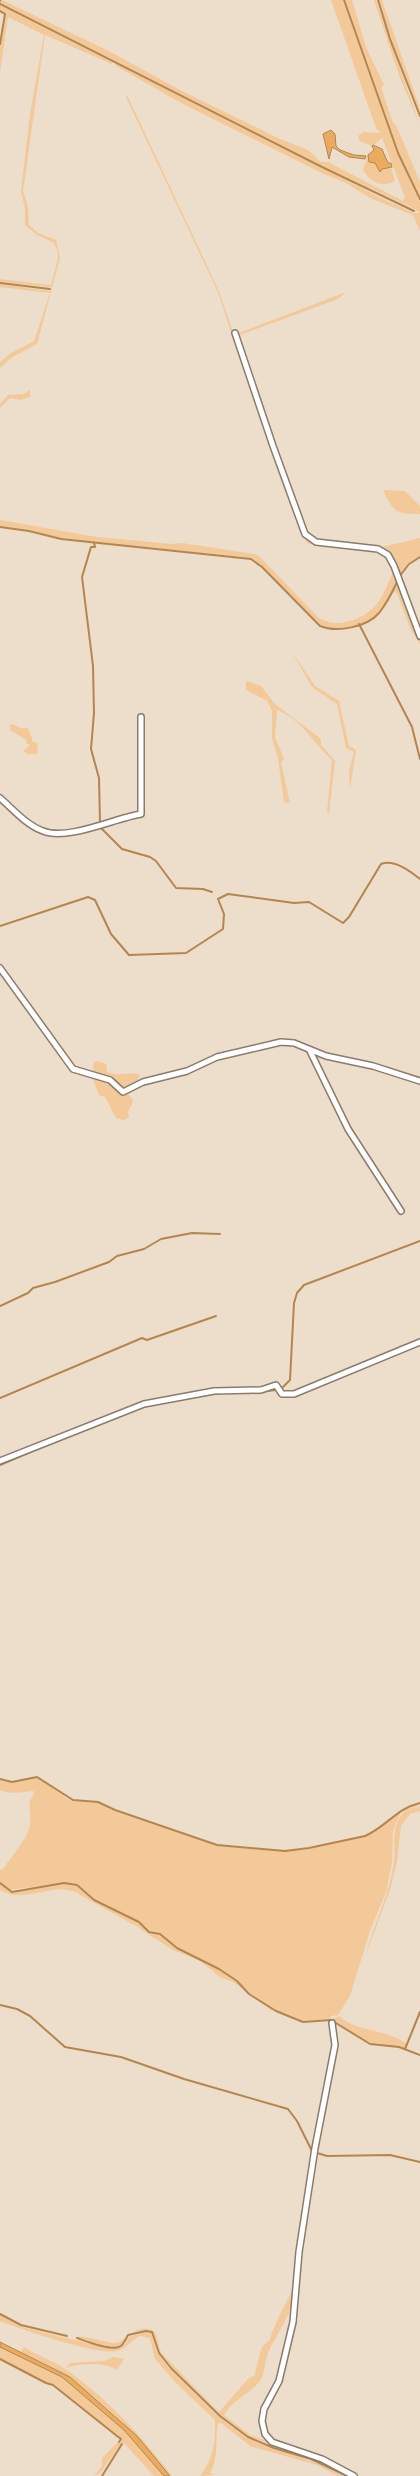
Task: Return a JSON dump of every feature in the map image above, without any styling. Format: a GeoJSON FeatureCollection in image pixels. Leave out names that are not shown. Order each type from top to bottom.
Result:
{"type":"FeatureCollection","features":[{"type":"Feature","properties":{"kind":"street"},"geometry":{"type":"LineString","coordinates":[[235,333],[273,446],[306,534],[316,542],[378,549],[386,553],[394,566],[420,636]]}},
{"type":"Feature","properties":{"kind":"street"},"geometry":{"type":"LineString","coordinates":[[0,798],[31,824],[48,833],[68,832],[141,814],[141,717]]}},
{"type":"Feature","properties":{"kind":"street"},"geometry":{"type":"LineString","coordinates":[[0,968],[73,1069],[110,1080],[123,1092],[143,1082],[187,1071],[223,1055],[281,1042],[294,1043],[310,1050],[384,1069],[420,1081]]}},
{"type":"Feature","properties":{"kind":"street"},"geometry":{"type":"LineString","coordinates":[[310,1050],[348,1129],[401,1211]]}},
{"type":"Feature","properties":{"kind":"street"},"geometry":{"type":"LineString","coordinates":[[0,1461],[144,1404],[214,1391],[261,1390],[276,1386],[282,1394],[294,1394],[420,1342]]}},
{"type":"Feature","properties":{"kind":"street"},"geometry":{"type":"LineString","coordinates":[[332,2023],[335,2045],[315,2148],[298,2252],[293,2322],[279,2381],[264,2408],[262,2421],[265,2434],[272,2442],[322,2459],[354,2476]]}},
{"type":"Feature","properties":{"kind":"shaded area"},"geometry":{"type":"Polygon","coordinates":[[[2,0],[109,51],[180,90],[278,138],[308,150],[321,162],[328,162],[403,201],[405,197],[382,138],[372,146],[360,141],[358,136],[363,132],[381,133],[376,128],[331,0],[343,0],[397,153],[420,202],[420,231],[413,215],[372,199],[344,182],[326,175],[183,104],[116,66],[115,63],[379,197],[414,213],[419,213],[415,209],[322,166],[0,3],[2,0]]]}},
{"type":"Feature","properties":{"kind":"shaded area"},"geometry":{"type":"Polygon","coordinates":[[[345,0],[352,0],[366,47],[384,85],[381,87],[393,123],[396,125],[420,182],[420,197],[398,152],[345,0]]]}},
{"type":"Feature","properties":{"kind":"shaded area"},"geometry":{"type":"Polygon","coordinates":[[[374,0],[376,0],[420,125],[400,78],[374,0]]]}},
{"type":"Feature","properties":{"kind":"shaded area"},"geometry":{"type":"Polygon","coordinates":[[[378,0],[382,0],[419,106],[420,114],[390,39],[378,0]]]}},
{"type":"Feature","properties":{"kind":"shaded area"},"geometry":{"type":"Polygon","coordinates":[[[0,5],[112,62],[112,64],[45,35],[23,191],[28,207],[29,225],[38,233],[56,240],[60,258],[52,289],[51,287],[0,282],[0,279],[51,285],[58,258],[57,249],[53,242],[37,235],[25,225],[25,209],[21,191],[30,114],[44,35],[8,17],[0,72],[0,48],[6,14],[0,10],[0,5]]]}},
{"type":"Feature","properties":{"kind":"shaded area"},"geometry":{"type":"Polygon","coordinates":[[[127,95],[218,289],[304,534],[316,543],[313,545],[307,543],[302,532],[261,420],[217,290],[126,97],[127,95]]]}},
{"type":"Feature","properties":{"kind":"shaded area"},"geometry":{"type":"Polygon","coordinates":[[[331,130],[335,134],[336,146],[340,150],[354,155],[366,156],[365,159],[349,157],[332,147],[329,159],[323,134],[331,130]]]}},
{"type":"Feature","properties":{"kind":"shaded area"},"geometry":{"type":"Polygon","coordinates":[[[373,145],[382,149],[388,163],[391,163],[392,167],[382,169],[380,172],[375,163],[369,162],[368,155],[374,150],[373,145]]]}},
{"type":"Feature","properties":{"kind":"shaded area"},"geometry":{"type":"Polygon","coordinates":[[[368,155],[369,160],[375,163],[380,172],[382,169],[391,168],[395,181],[381,184],[373,181],[363,170],[368,155]]]}},
{"type":"Feature","properties":{"kind":"shaded area"},"geometry":{"type":"Polygon","coordinates":[[[0,284],[51,290],[37,344],[11,358],[0,368],[0,362],[11,353],[34,341],[50,293],[0,287],[0,284]]]}},
{"type":"Feature","properties":{"kind":"shaded area"},"geometry":{"type":"Polygon","coordinates":[[[346,292],[338,299],[237,336],[239,333],[346,292]]]}},
{"type":"Feature","properties":{"kind":"shaded area"},"geometry":{"type":"Polygon","coordinates":[[[30,390],[30,397],[21,400],[10,398],[0,408],[0,404],[8,395],[24,394],[30,390]]]}},
{"type":"Feature","properties":{"kind":"shaded area"},"geometry":{"type":"Polygon","coordinates":[[[383,490],[405,491],[420,506],[420,514],[396,510],[383,490]]]}},
{"type":"Feature","properties":{"kind":"shaded area"},"geometry":{"type":"Polygon","coordinates":[[[0,520],[97,537],[172,544],[182,543],[254,554],[259,556],[318,617],[332,623],[348,622],[356,619],[376,605],[393,573],[385,554],[397,579],[383,606],[372,618],[350,627],[327,628],[320,626],[252,558],[62,539],[29,530],[0,526],[0,520]]]}},
{"type":"Feature","properties":{"kind":"shaded area"},"geometry":{"type":"Polygon","coordinates":[[[420,538],[420,556],[408,563],[398,577],[395,566],[378,548],[420,538]]]}},
{"type":"Feature","properties":{"kind":"shaded area"},"geometry":{"type":"Polygon","coordinates":[[[398,582],[420,637],[420,644],[410,628],[397,593],[393,592],[398,582]]]}},
{"type":"Feature","properties":{"kind":"shaded area"},"geometry":{"type":"Polygon","coordinates":[[[292,652],[315,686],[339,701],[349,746],[356,750],[350,789],[349,771],[354,752],[346,748],[337,704],[312,687],[292,652]]]}},
{"type":"Feature","properties":{"kind":"shaded area"},"geometry":{"type":"Polygon","coordinates":[[[246,681],[261,686],[275,704],[321,739],[321,745],[335,761],[329,814],[327,812],[332,760],[301,726],[286,714],[277,710],[275,737],[284,759],[281,763],[290,803],[284,802],[278,758],[272,738],[272,711],[267,701],[246,690],[246,681]]]}},
{"type":"Feature","properties":{"kind":"shaded area"},"geometry":{"type":"Polygon","coordinates":[[[10,725],[21,728],[28,728],[32,742],[38,743],[37,754],[28,754],[23,751],[30,745],[27,744],[26,740],[10,730],[10,725]]]}},
{"type":"Feature","properties":{"kind":"shaded area"},"geometry":{"type":"Polygon","coordinates":[[[98,1061],[106,1064],[107,1072],[140,1075],[137,1084],[126,1091],[93,1075],[94,1062],[98,1061]]]}},
{"type":"Feature","properties":{"kind":"shaded area"},"geometry":{"type":"Polygon","coordinates":[[[92,1077],[110,1082],[130,1096],[133,1102],[128,1111],[129,1117],[124,1120],[116,1118],[105,1097],[99,1095],[92,1077]]]}},
{"type":"Feature","properties":{"kind":"shaded area"},"geometry":{"type":"Polygon","coordinates":[[[31,1777],[42,1780],[73,1801],[98,1803],[114,1811],[217,1846],[285,1851],[309,1849],[366,1836],[399,1811],[413,1805],[420,1805],[401,1812],[393,1830],[392,1863],[386,1892],[370,1931],[350,1996],[338,2015],[331,2016],[330,2019],[303,2021],[276,2010],[250,1993],[238,1981],[219,1968],[177,1947],[160,1933],[150,1931],[139,1921],[94,1900],[77,1885],[64,1883],[8,1890],[0,1882],[0,1870],[4,1868],[23,1842],[28,1831],[30,1825],[29,1808],[34,1791],[4,1792],[0,1790],[0,1779],[12,1782],[31,1777]]]}},
{"type":"Feature","properties":{"kind":"shaded area"},"geometry":{"type":"Polygon","coordinates":[[[420,1807],[420,1811],[410,1814],[401,1826],[397,1861],[390,1890],[366,1954],[392,1874],[397,1823],[406,1811],[420,1807]]]}},
{"type":"Feature","properties":{"kind":"shaded area"},"geometry":{"type":"Polygon","coordinates":[[[0,1884],[12,1892],[64,1884],[76,1886],[93,1901],[139,1922],[149,1932],[160,1934],[177,1948],[219,1969],[237,1982],[249,1994],[233,1982],[220,1977],[200,1961],[171,1949],[136,1926],[73,1891],[59,1889],[25,1895],[11,1895],[0,1890],[0,1884]]]}},
{"type":"Feature","properties":{"kind":"shaded area"},"geometry":{"type":"Polygon","coordinates":[[[249,1994],[276,2012],[269,2009],[249,1994]]]}},
{"type":"Feature","properties":{"kind":"shaded area"},"geometry":{"type":"Polygon","coordinates":[[[339,2016],[355,2025],[392,2036],[408,2045],[406,2048],[370,2044],[332,2019],[339,2016]]]}},
{"type":"Feature","properties":{"kind":"shaded area"},"geometry":{"type":"Polygon","coordinates":[[[294,2289],[291,2308],[269,2351],[262,2378],[256,2386],[232,2405],[224,2415],[250,2435],[316,2458],[349,2476],[321,2462],[248,2436],[221,2415],[172,2367],[159,2352],[152,2331],[146,2330],[132,2333],[142,2329],[152,2330],[157,2337],[163,2354],[219,2412],[248,2379],[255,2375],[262,2348],[270,2340],[280,2314],[294,2289]]]}},
{"type":"Feature","properties":{"kind":"shaded area"},"geometry":{"type":"Polygon","coordinates":[[[0,2315],[28,2328],[114,2348],[119,2348],[125,2344],[129,2337],[146,2332],[151,2333],[157,2353],[170,2369],[219,2417],[247,2438],[320,2464],[344,2476],[338,2476],[317,2465],[250,2446],[221,2423],[218,2423],[216,2455],[210,2473],[214,2475],[200,2476],[213,2450],[215,2420],[177,2384],[155,2359],[150,2338],[140,2336],[117,2351],[94,2350],[10,2325],[0,2321],[0,2315]]]}},
{"type":"Feature","properties":{"kind":"shaded area"},"geometry":{"type":"Polygon","coordinates":[[[77,2337],[117,2343],[126,2337],[121,2345],[112,2347],[77,2337]]]}},
{"type":"Feature","properties":{"kind":"shaded area"},"geometry":{"type":"Polygon","coordinates":[[[0,2342],[70,2377],[137,2436],[170,2476],[164,2476],[124,2430],[62,2377],[0,2347],[0,2342]]]}},
{"type":"Feature","properties":{"kind":"shaded area"},"geometry":{"type":"Polygon","coordinates":[[[0,2347],[62,2377],[124,2430],[164,2476],[154,2476],[124,2443],[121,2444],[99,2476],[120,2443],[100,2473],[94,2476],[102,2466],[102,2458],[121,2439],[54,2384],[46,2383],[0,2359],[0,2347]]]}},
{"type":"Feature","properties":{"kind":"shaded area"},"geometry":{"type":"Polygon","coordinates":[[[24,2347],[62,2367],[108,2403],[135,2431],[172,2476],[168,2474],[136,2436],[110,2411],[52,2369],[20,2353],[24,2347]]]}},
{"type":"Feature","properties":{"kind":"shaded area"},"geometry":{"type":"Polygon","coordinates":[[[113,2357],[124,2359],[117,2370],[112,2367],[93,2364],[66,2368],[70,2363],[104,2361],[113,2357]]]}},
{"type":"Feature","properties":{"kind":"waterway"},"geometry":{"type":"LineString","coordinates":[[344,0],[398,153],[420,199]]}},
{"type":"Feature","properties":{"kind":"waterway"},"geometry":{"type":"LineString","coordinates":[[378,0],[390,39],[420,116]]}},
{"type":"Feature","properties":{"kind":"waterway"},"geometry":{"type":"LineString","coordinates":[[0,4],[322,167],[414,211]]}},
{"type":"Feature","properties":{"kind":"waterway"},"geometry":{"type":"LineString","coordinates":[[0,11],[5,14],[0,44]]}},
{"type":"Feature","properties":{"kind":"waterway"},"geometry":{"type":"LineString","coordinates":[[0,283],[50,289]]}},
{"type":"Feature","properties":{"kind":"waterway"},"geometry":{"type":"LineString","coordinates":[[0,527],[29,531],[61,539],[251,559],[262,567],[320,626],[327,628],[343,629],[360,625],[374,618],[384,606],[397,582]]}},
{"type":"Feature","properties":{"kind":"waterway"},"geometry":{"type":"LineString","coordinates":[[94,543],[95,547],[91,547],[82,577],[93,666],[94,713],[91,749],[99,778],[100,822]]}},
{"type":"Feature","properties":{"kind":"waterway"},"geometry":{"type":"LineString","coordinates":[[399,577],[409,564],[420,557]]}},
{"type":"Feature","properties":{"kind":"waterway"},"geometry":{"type":"LineString","coordinates":[[359,624],[412,727],[420,759]]}},
{"type":"Feature","properties":{"kind":"waterway"},"geometry":{"type":"LineString","coordinates":[[100,827],[122,849],[150,857],[156,861],[176,888],[203,889],[212,892]]}},
{"type":"Feature","properties":{"kind":"waterway"},"geometry":{"type":"LineString","coordinates":[[0,926],[88,897],[95,900],[111,934],[129,955],[186,953],[223,929],[224,914],[218,899],[228,894],[294,903],[309,902],[343,923],[349,917],[381,864],[396,864],[407,869],[420,879]]}},
{"type":"Feature","properties":{"kind":"waterway"},"geometry":{"type":"LineString","coordinates":[[0,1306],[28,1293],[33,1288],[109,1262],[117,1256],[144,1249],[161,1239],[192,1233],[220,1234]]}},
{"type":"Feature","properties":{"kind":"waterway"},"geometry":{"type":"LineString","coordinates":[[281,1389],[290,1380],[294,1303],[297,1293],[304,1285],[420,1241]]}},
{"type":"Feature","properties":{"kind":"waterway"},"geometry":{"type":"LineString","coordinates":[[0,1398],[142,1338],[147,1340],[216,1316]]}},
{"type":"Feature","properties":{"kind":"waterway"},"geometry":{"type":"LineString","coordinates":[[250,1393],[276,1390]]}},
{"type":"Feature","properties":{"kind":"waterway"},"geometry":{"type":"LineString","coordinates":[[200,1396],[220,1393]]}},
{"type":"Feature","properties":{"kind":"waterway"},"geometry":{"type":"LineString","coordinates":[[0,1465],[49,1444]]}},
{"type":"Feature","properties":{"kind":"waterway"},"geometry":{"type":"LineString","coordinates":[[0,1779],[12,1782],[37,1777],[73,1800],[98,1802],[115,1810],[217,1845],[285,1851],[365,1836],[398,1813],[420,1803]]}},
{"type":"Feature","properties":{"kind":"waterway"},"geometry":{"type":"LineString","coordinates":[[0,1883],[12,1892],[64,1883],[77,1885],[94,1900],[139,1922],[149,1932],[160,1934],[177,1948],[219,1969],[237,1981],[249,1994],[276,2011],[303,2022],[331,2020],[370,2044],[399,2047],[420,2055]]}},
{"type":"Feature","properties":{"kind":"waterway"},"geometry":{"type":"LineString","coordinates":[[0,2005],[17,2009],[30,2016],[65,2047],[121,2057],[184,2079],[288,2109],[297,2121],[312,2151]]}},
{"type":"Feature","properties":{"kind":"waterway"},"geometry":{"type":"LineString","coordinates":[[405,2049],[420,2012]]}},
{"type":"Feature","properties":{"kind":"waterway"},"geometry":{"type":"LineString","coordinates":[[317,2153],[327,2156],[390,2155],[420,2162]]}},
{"type":"Feature","properties":{"kind":"waterway"},"geometry":{"type":"LineString","coordinates":[[0,2314],[21,2325],[67,2336]]}},
{"type":"Feature","properties":{"kind":"waterway"},"geometry":{"type":"LineString","coordinates":[[77,2338],[117,2348],[122,2345],[128,2335],[146,2331],[152,2332],[159,2353],[171,2368],[220,2416],[248,2437],[274,2448],[311,2459],[347,2476]]}},
{"type":"Feature","properties":{"kind":"waterway"},"geometry":{"type":"LineString","coordinates":[[0,2359],[53,2385],[121,2439],[119,2442]]}},
{"type":"Feature","properties":{"kind":"waterway"},"geometry":{"type":"LineString","coordinates":[[102,2476],[122,2444]]}}]}
